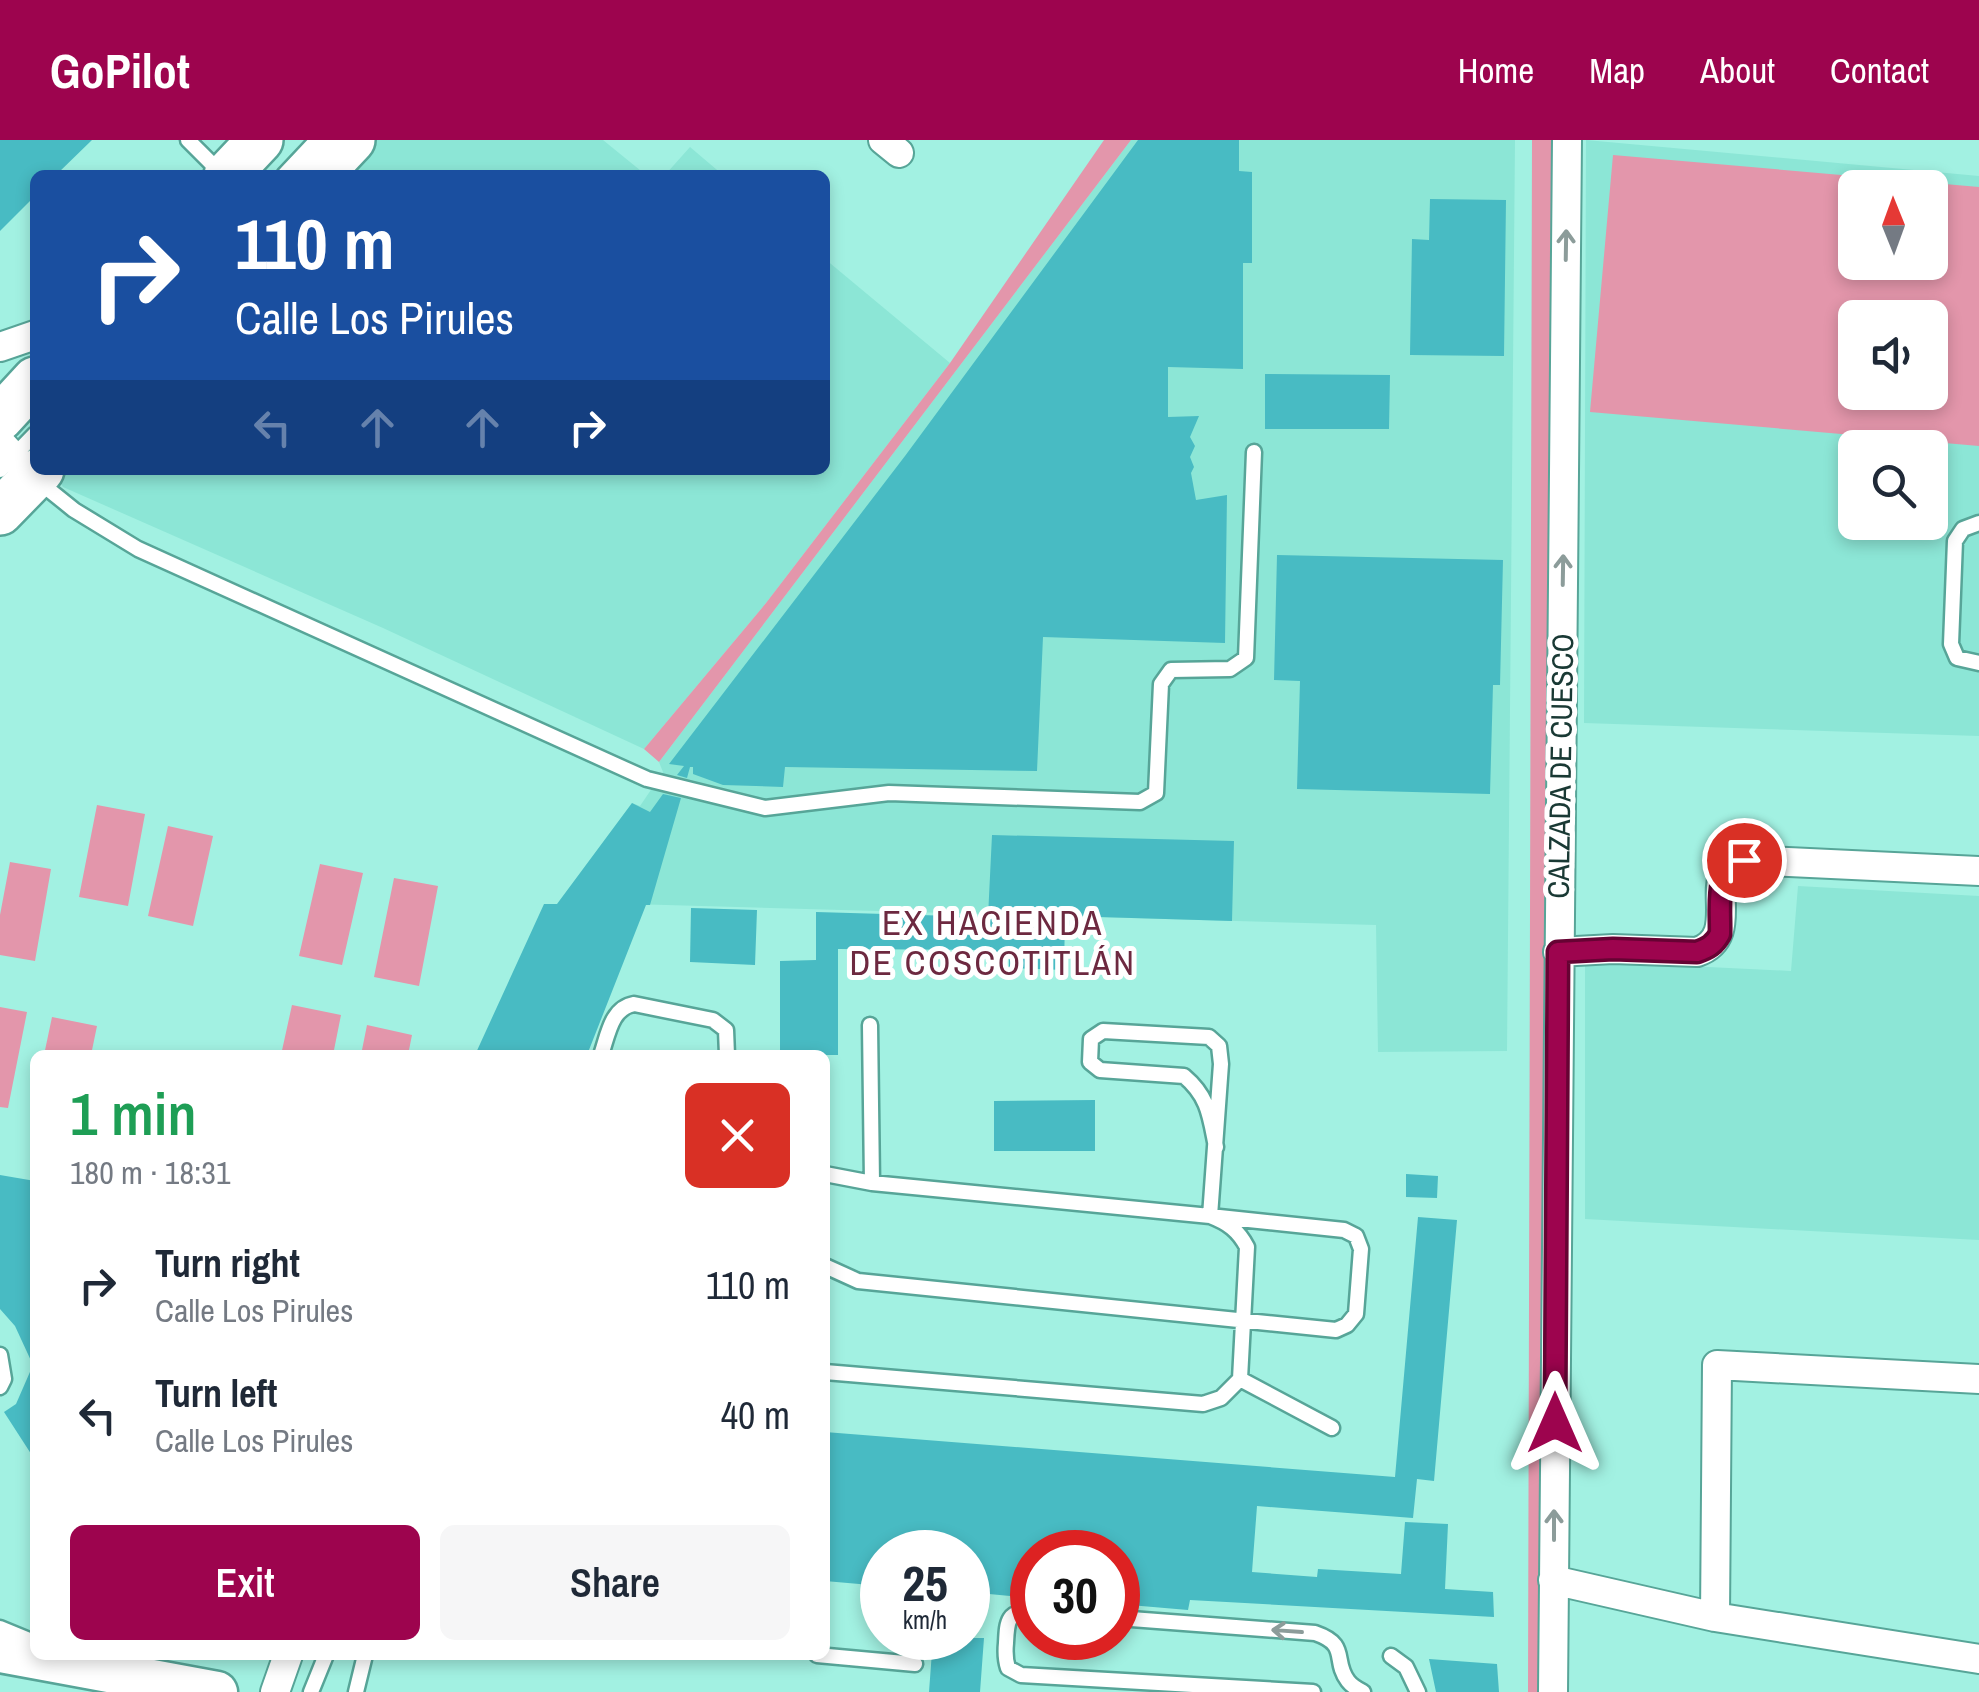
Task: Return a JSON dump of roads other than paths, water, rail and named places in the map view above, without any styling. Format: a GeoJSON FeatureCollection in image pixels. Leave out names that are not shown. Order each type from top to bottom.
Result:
{"type":"FeatureCollection","features":[{"type":"Feature","properties":{"kind":"main road"},"geometry":{"type":"LineString","coordinates":[[230,170],[260,140]]}},
{"type":"Feature","properties":{"kind":"main road"},"geometry":{"type":"LineString","coordinates":[[325,170],[352,140]]}},
{"type":"Feature","properties":{"kind":"main road"},"geometry":{"type":"LineString","coordinates":[[0,512],[30,398]]}},
{"type":"Feature","properties":{"kind":"main road"},"geometry":{"type":"LineString","coordinates":[[0,1652],[30,1658]]}},
{"type":"Feature","properties":{"kind":"main road"},"geometry":{"type":"LineString","coordinates":[[43,1660],[216,1692]]}},
{"type":"Feature","properties":{"kind":"street","name":"CALZADA DE CUESCO"},"geometry":{"type":"LineString","coordinates":[[1553,1692],[1568,140]]}},
{"type":"Feature","properties":{"kind":"street"},"geometry":{"type":"LineString","coordinates":[[0,347],[30,337]]}},
{"type":"Feature","properties":{"kind":"street"},"geometry":{"type":"LineString","coordinates":[[1558,952],[1697,952],[1708,948],[1720,934],[1722,879],[1726,869],[1744,860],[1979,871]]}},
{"type":"Feature","properties":{"kind":"street"},"geometry":{"type":"LineString","coordinates":[[1714,1617],[1716,1365],[1979,1379]]}},
{"type":"Feature","properties":{"kind":"street"},"geometry":{"type":"LineString","coordinates":[[1554,1580],[1714,1617],[1979,1658]]}},
{"type":"Feature","properties":{"kind":"street"},"geometry":{"type":"LineString","coordinates":[[275,1692],[286,1660]]}},
{"type":"Feature","properties":{"kind":"lane"},"geometry":{"type":"LineString","coordinates":[[188,140],[220,170]]}},
{"type":"Feature","properties":{"kind":"lane"},"geometry":{"type":"LineString","coordinates":[[289,170],[317,140]]}},
{"type":"Feature","properties":{"kind":"lane"},"geometry":{"type":"LineString","coordinates":[[15,451],[30,414]]}},
{"type":"Feature","properties":{"kind":"lane"},"geometry":{"type":"LineString","coordinates":[[39,475],[74,510],[138,548],[647,779],[766,808],[890,793],[1140,802],[1156,793],[1161,684],[1171,670],[1230,669],[1246,658],[1254,452]]}},
{"type":"Feature","properties":{"kind":"lane"},"geometry":{"type":"LineString","coordinates":[[1979,523],[1963,529],[1955,541],[1951,644],[1957,658],[1979,663]]}},
{"type":"Feature","properties":{"kind":"lane"},"geometry":{"type":"LineString","coordinates":[[603,1050],[616,1012],[634,1004],[713,1020],[726,1030],[727,1050]]}},
{"type":"Feature","properties":{"kind":"lane"},"geometry":{"type":"LineString","coordinates":[[870,1024],[872,1182]]}},
{"type":"Feature","properties":{"kind":"lane"},"geometry":{"type":"LineString","coordinates":[[1210,1216],[1216,1147],[1221,1064],[1219,1046],[1209,1038],[1103,1030],[1091,1038],[1090,1062],[1100,1070],[1184,1076],[1195,1085],[1204,1097],[1216,1147]]}},
{"type":"Feature","properties":{"kind":"lane"},"geometry":{"type":"LineString","coordinates":[[830,1175],[1344,1230],[1356,1236],[1361,1249],[1356,1314],[1348,1325],[1336,1330],[858,1281],[830,1268]]}},
{"type":"Feature","properties":{"kind":"lane"},"geometry":{"type":"LineString","coordinates":[[830,1372],[1203,1404],[1222,1398],[1240,1378],[1247,1247],[1228,1223],[1210,1216]]}},
{"type":"Feature","properties":{"kind":"lane"},"geometry":{"type":"LineString","coordinates":[[0,1355],[4,1379],[0,1387]]}},
{"type":"Feature","properties":{"kind":"lane"},"geometry":{"type":"LineString","coordinates":[[1240,1378],[1332,1428]]}},
{"type":"Feature","properties":{"kind":"lane"},"geometry":{"type":"LineString","coordinates":[[1010,1618],[1005,1660],[1008,1668],[1021,1675],[1313,1692]]}},
{"type":"Feature","properties":{"kind":"lane"},"geometry":{"type":"LineString","coordinates":[[1140,1620],[1315,1632],[1330,1638],[1339,1651],[1346,1679],[1363,1692]]}},
{"type":"Feature","properties":{"kind":"lane"},"geometry":{"type":"LineString","coordinates":[[0,1628],[30,1640]]}},
{"type":"Feature","properties":{"kind":"lane"},"geometry":{"type":"LineString","coordinates":[[830,1656],[914,1664]]}},
{"type":"Feature","properties":{"kind":"lane"},"geometry":{"type":"LineString","coordinates":[[1391,1656],[1406,1666],[1418,1692]]}},
{"type":"Feature","properties":{"kind":"lane"},"geometry":{"type":"LineString","coordinates":[[80,1660],[112,1673]]}},
{"type":"Feature","properties":{"kind":"lane"},"geometry":{"type":"LineString","coordinates":[[311,1692],[324,1660]]}},
{"type":"Feature","properties":{"kind":"lane"},"geometry":{"type":"LineString","coordinates":[[356,1692],[364,1660]]}},
{"type":"Feature","properties":{"kind":"district","name":"EX HACIENDA DE COSCOTITLÁN"},"geometry":{"type":"Point","coordinates":[993,942]}}]}
